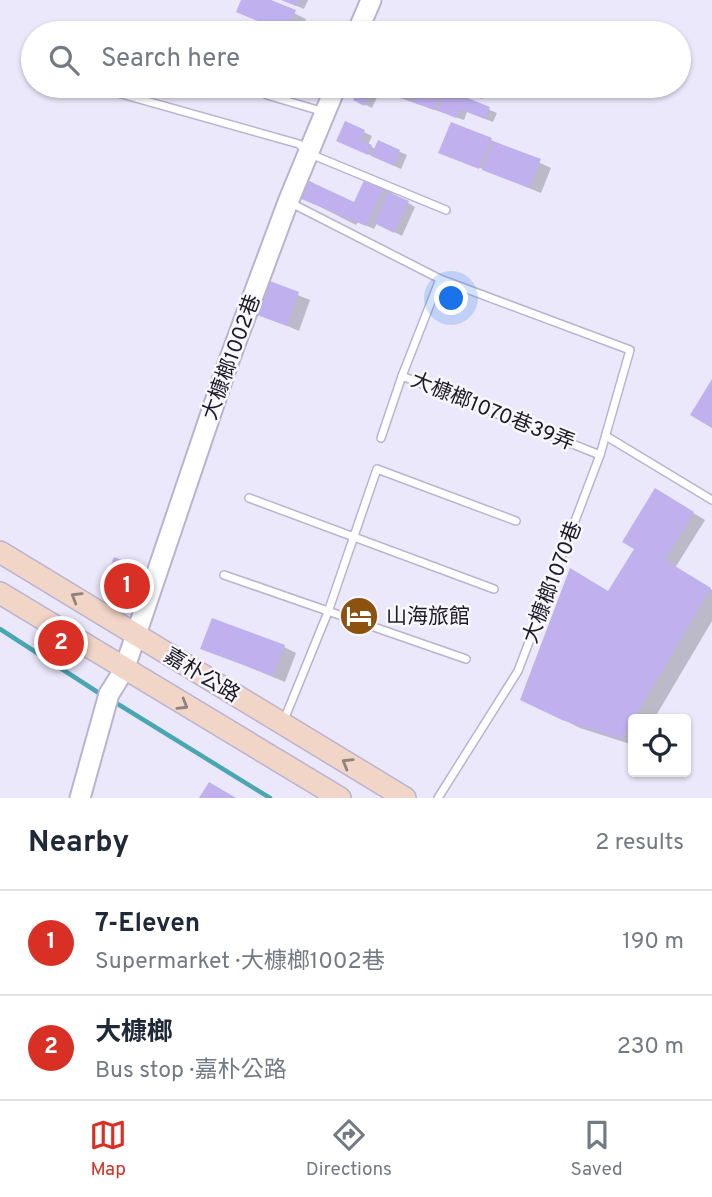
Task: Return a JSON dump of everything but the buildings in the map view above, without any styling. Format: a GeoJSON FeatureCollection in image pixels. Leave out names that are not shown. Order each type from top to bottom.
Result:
{"type":"FeatureCollection","features":[{"type":"Feature","properties":{"kind":"main road","name":"嘉朴公路"},"geometry":{"type":"LineString","coordinates":[[0,552],[405,798]]}},
{"type":"Feature","properties":{"kind":"main road","name":"嘉朴公路"},"geometry":{"type":"LineString","coordinates":[[0,593],[340,798]]}},
{"type":"Feature","properties":{"kind":"street"},"geometry":{"type":"LineString","coordinates":[[362,21],[371,0]]}},
{"type":"Feature","properties":{"kind":"street","name":"大槺榔1002巷"},"geometry":{"type":"LineString","coordinates":[[80,798],[109,694],[124,670],[288,202],[331,98]]}},
{"type":"Feature","properties":{"kind":"lane"},"geometry":{"type":"LineString","coordinates":[[136,98],[299,144],[308,153],[446,210]]}},
{"type":"Feature","properties":{"kind":"lane"},"geometry":{"type":"LineString","coordinates":[[277,98],[325,112]]}},
{"type":"Feature","properties":{"kind":"lane"},"geometry":{"type":"LineString","coordinates":[[288,202],[440,279]]}},
{"type":"Feature","properties":{"kind":"lane","name":"大槺榔1070巷"},"geometry":{"type":"LineString","coordinates":[[439,798],[518,671],[600,455],[630,350],[440,279]]}},
{"type":"Feature","properties":{"kind":"lane","name":"大槺榔1070巷39弄"},"geometry":{"type":"LineString","coordinates":[[440,279],[402,376],[600,455]]}},
{"type":"Feature","properties":{"kind":"lane"},"geometry":{"type":"LineString","coordinates":[[381,438],[402,376]]}},
{"type":"Feature","properties":{"kind":"lane"},"geometry":{"type":"LineString","coordinates":[[606,436],[712,500]]}},
{"type":"Feature","properties":{"kind":"lane"},"geometry":{"type":"LineString","coordinates":[[282,723],[328,612],[377,469],[516,521]]}},
{"type":"Feature","properties":{"kind":"lane"},"geometry":{"type":"LineString","coordinates":[[249,498],[494,589]]}},
{"type":"Feature","properties":{"kind":"lane"},"geometry":{"type":"LineString","coordinates":[[224,575],[466,659]]}},
{"type":"Feature","properties":{"kind":"waterway"},"geometry":{"type":"LineString","coordinates":[[0,629],[102,695]]}},
{"type":"Feature","properties":{"kind":"waterway"},"geometry":{"type":"LineString","coordinates":[[113,701],[270,798]]}},
{"type":"Feature","properties":{"kind":"place","name":"7-Eleven"},"geometry":{"type":"Point","coordinates":[127,586]}},
{"type":"Feature","properties":{"kind":"place","name":"山海旅館"},"geometry":{"type":"Point","coordinates":[359,616]}},
{"type":"Feature","properties":{"kind":"place","name":"大槺榔"},"geometry":{"type":"Point","coordinates":[61,643]}}]}
